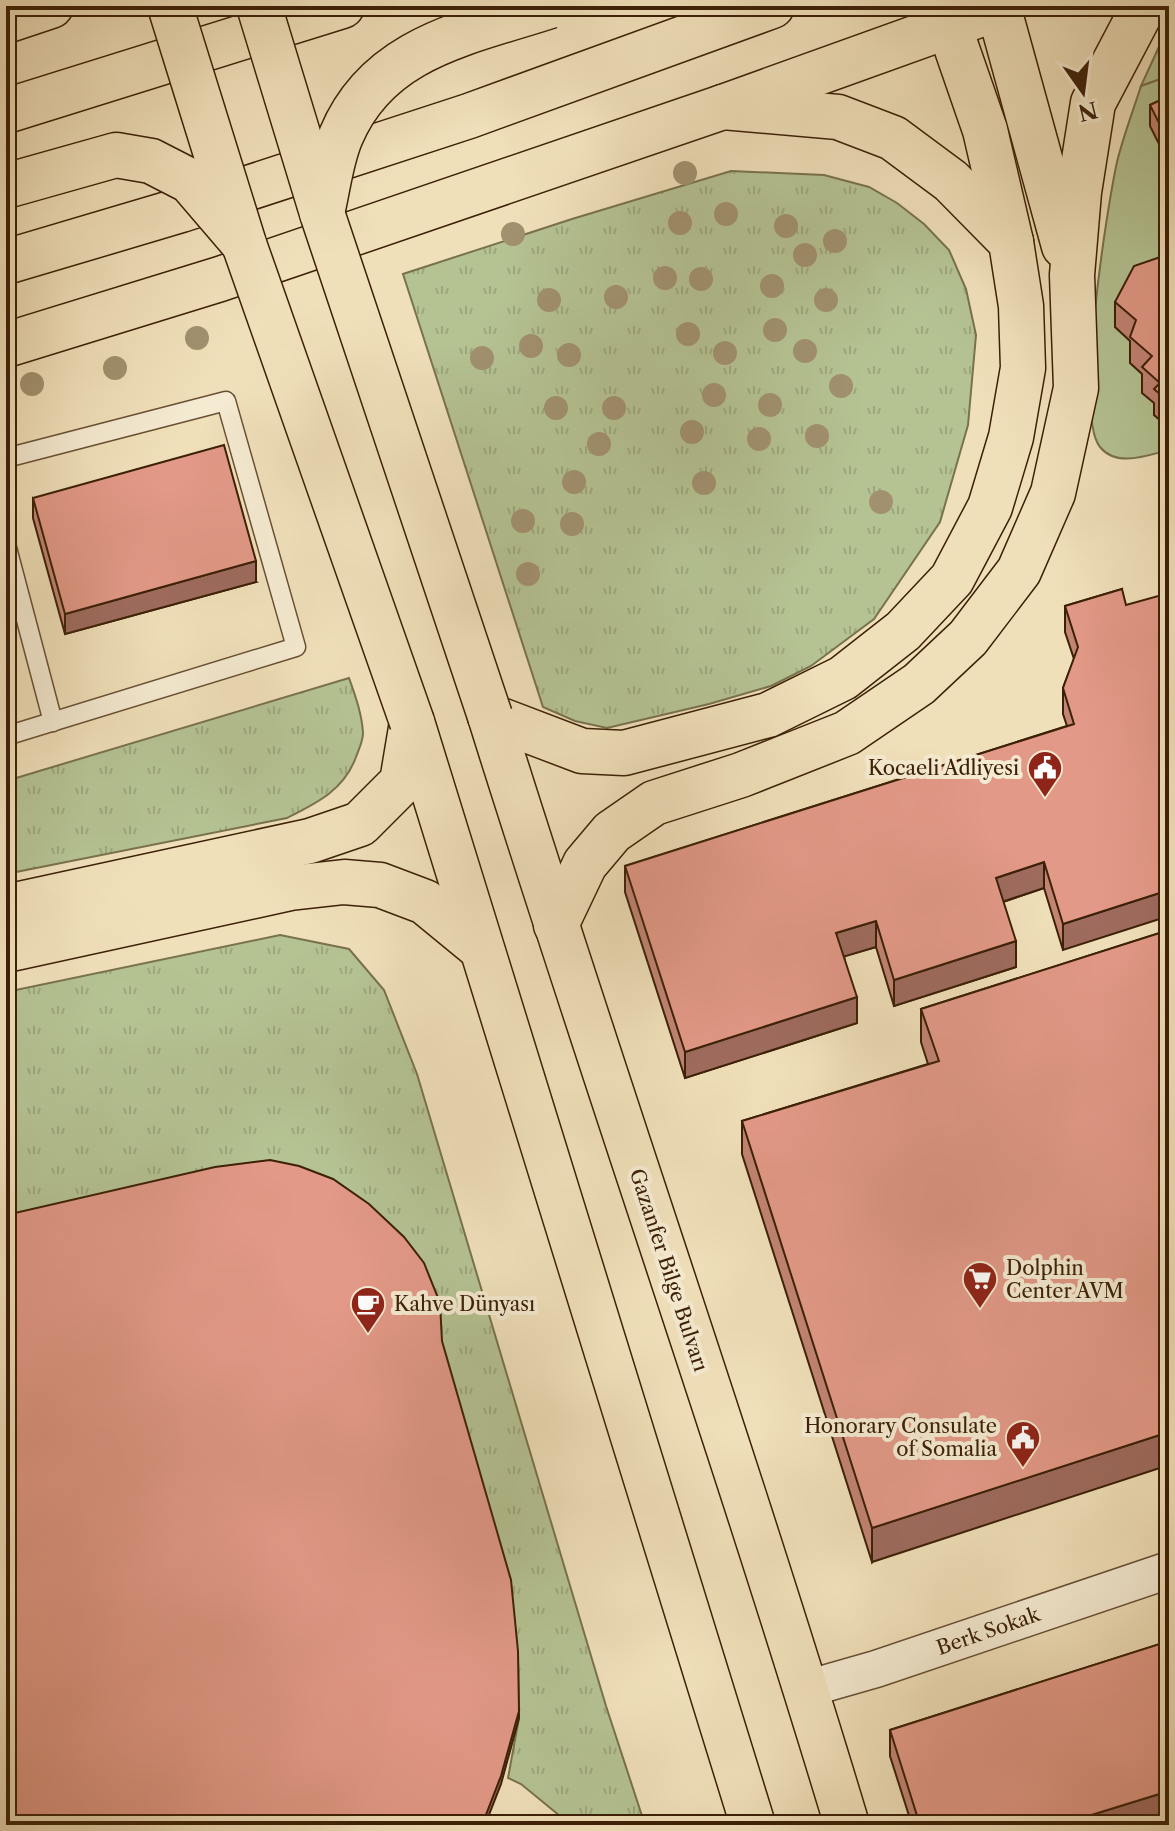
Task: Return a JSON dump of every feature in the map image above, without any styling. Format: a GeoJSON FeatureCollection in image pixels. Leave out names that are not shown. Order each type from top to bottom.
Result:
{"type":"FeatureCollection","features":[{"type":"Feature","properties":{"kind":"main road"},"geometry":{"type":"LineString","coordinates":[[6,21],[51,6]]}},
{"type":"Feature","properties":{"kind":"main road"},"geometry":{"type":"LineString","coordinates":[[170,6],[244,244],[412,722],[753,1825]]}},
{"type":"Feature","properties":{"kind":"main road","name":"Gazanfer Bilge Bulvarı"},"geometry":{"type":"LineString","coordinates":[[259,6],[322,213],[490,716],[806,1689],[847,1825]]}},
{"type":"Feature","properties":{"kind":"main road"},"geometry":{"type":"LineString","coordinates":[[6,111],[342,6]]}},
{"type":"Feature","properties":{"kind":"main road"},"geometry":{"type":"LineString","coordinates":[[322,213],[340,137],[374,82],[404,59],[437,43],[550,6]]}},
{"type":"Feature","properties":{"kind":"main road"},"geometry":{"type":"LineString","coordinates":[[6,262],[181,210],[469,116],[772,6]]}},
{"type":"Feature","properties":{"kind":"main road"},"geometry":{"type":"LineString","coordinates":[[556,925],[585,864],[612,832],[654,803],[741,775],[847,733],[919,684],[968,638],[1019,571],[1053,493],[1076,388],[1072,275],[1079,192],[1093,103],[1144,6]]}},
{"type":"Feature","properties":{"kind":"main road"},"geometry":{"type":"LineString","coordinates":[[6,345],[220,279],[723,107],[950,16],[1001,7],[1072,275]]}},
{"type":"Feature","properties":{"kind":"main road"},"geometry":{"type":"LineString","coordinates":[[490,716],[582,751],[624,753],[768,715],[843,678],[903,631],[952,579],[990,507],[1011,437],[1023,368],[1021,306],[1011,242],[985,130],[950,16]]}},
{"type":"Feature","properties":{"kind":"main road"},"geometry":{"type":"LineString","coordinates":[[723,107],[838,117],[893,138],[951,181],[1011,242]]}},
{"type":"Feature","properties":{"kind":"main road"},"geometry":{"type":"LineString","coordinates":[[6,186],[116,155],[151,161],[190,181],[244,244]]}},
{"type":"Feature","properties":{"kind":"main road"},"geometry":{"type":"LineString","coordinates":[[6,907],[310,841],[360,824],[402,782],[412,722]]}},
{"type":"Feature","properties":{"kind":"main road"},"geometry":{"type":"LineString","coordinates":[[6,950],[290,888],[344,882],[380,885],[425,902],[481,948]]}},
{"type":"Feature","properties":{"kind":"street","name":"Berk Sokak"},"geometry":{"type":"LineString","coordinates":[[806,1689],[876,1669],[1169,1570]]}},
{"type":"Feature","properties":{"kind":"lane"},"geometry":{"type":"LineString","coordinates":[[6,458],[226,401],[296,647],[6,736]]}},
{"type":"Feature","properties":{"kind":"lane"},"geometry":{"type":"LineString","coordinates":[[6,544],[53,722]]}},
{"type":"Feature","properties":{"kind":"green space"},"geometry":{"type":"Polygon","coordinates":[[[1169,31],[1169,76],[1141,86],[1162,40],[1169,31]]]}},
{"type":"Feature","properties":{"kind":"green space"},"geometry":{"type":"Polygon","coordinates":[[[1169,76],[1169,450],[1142,457],[1115,457],[1100,447],[1093,427],[1090,395],[1095,310],[1106,221],[1117,162],[1141,86],[1169,76]]]}},
{"type":"Feature","properties":{"kind":"green space"},"geometry":{"type":"Polygon","coordinates":[[[731,171],[824,175],[869,187],[924,224],[949,250],[966,289],[976,335],[968,425],[940,522],[874,619],[811,666],[771,686],[607,728],[575,721],[543,707],[403,274],[731,171]]]}},
{"type":"Feature","properties":{"kind":"green space"},"geometry":{"type":"Polygon","coordinates":[[[349,678],[361,719],[362,742],[351,768],[337,787],[309,807],[287,818],[6,874],[6,781],[349,678]]]}},
{"type":"Feature","properties":{"kind":"green space"},"geometry":{"type":"Polygon","coordinates":[[[280,935],[349,949],[384,990],[417,1074],[606,1706],[645,1825],[571,1825],[521,1784],[508,1778],[519,1718],[518,1658],[6,1222],[6,992],[280,935]]]}},
{"type":"Feature","properties":{"kind":"building"},"geometry":{"type":"Polygon","coordinates":[[[1169,96],[1169,143],[1150,105],[1169,96]]]}},
{"type":"Feature","properties":{"kind":"building"},"geometry":{"type":"Polygon","coordinates":[[[1169,254],[1169,402],[1154,389],[1160,383],[1142,367],[1152,356],[1130,337],[1136,320],[1115,302],[1134,266],[1169,254]]]}},
{"type":"Feature","properties":{"kind":"building"},"geometry":{"type":"Polygon","coordinates":[[[224,445],[256,561],[65,614],[33,498],[224,445]]]}},
{"type":"Feature","properties":{"kind":"building","name":"Kocaeli Adliyesi"},"geometry":{"type":"Polygon","coordinates":[[[1122,589],[1126,605],[1169,593],[1169,890],[1063,924],[1044,862],[996,878],[1016,941],[894,980],[876,921],[836,933],[857,997],[685,1052],[625,866],[1074,724],[1063,688],[1078,647],[1065,606],[1122,589]]]}},
{"type":"Feature","properties":{"kind":"building","name":"Dolphin Center AVM"},"geometry":{"type":"Polygon","coordinates":[[[1169,930],[1169,1432],[872,1528],[742,1121],[939,1061],[921,1009],[1169,930]]]}},
{"type":"Feature","properties":{"kind":"building"},"geometry":{"type":"Polygon","coordinates":[[[270,1160],[299,1166],[333,1179],[369,1204],[404,1237],[424,1263],[440,1303],[442,1341],[511,1580],[518,1651],[519,1711],[501,1776],[482,1825],[6,1825],[6,1215],[215,1167],[270,1160]]]}},
{"type":"Feature","properties":{"kind":"building"},"geometry":{"type":"Polygon","coordinates":[[[1169,1641],[1169,1791],[1059,1825],[920,1825],[890,1730],[1169,1641]]]}},
{"type":"Feature","properties":{"kind":"place","name":"Kocaeli Adliyesi"},"geometry":{"type":"Point","coordinates":[1045,799]}},
{"type":"Feature","properties":{"kind":"place","name":"Dolphin Center AVM"},"geometry":{"type":"Point","coordinates":[980,1310]}},
{"type":"Feature","properties":{"kind":"place","name":"Kahve Dünyası"},"geometry":{"type":"Point","coordinates":[368,1335]}},
{"type":"Feature","properties":{"kind":"place","name":"Honorary Consulate of Somalia"},"geometry":{"type":"Point","coordinates":[1023,1469]}}]}
